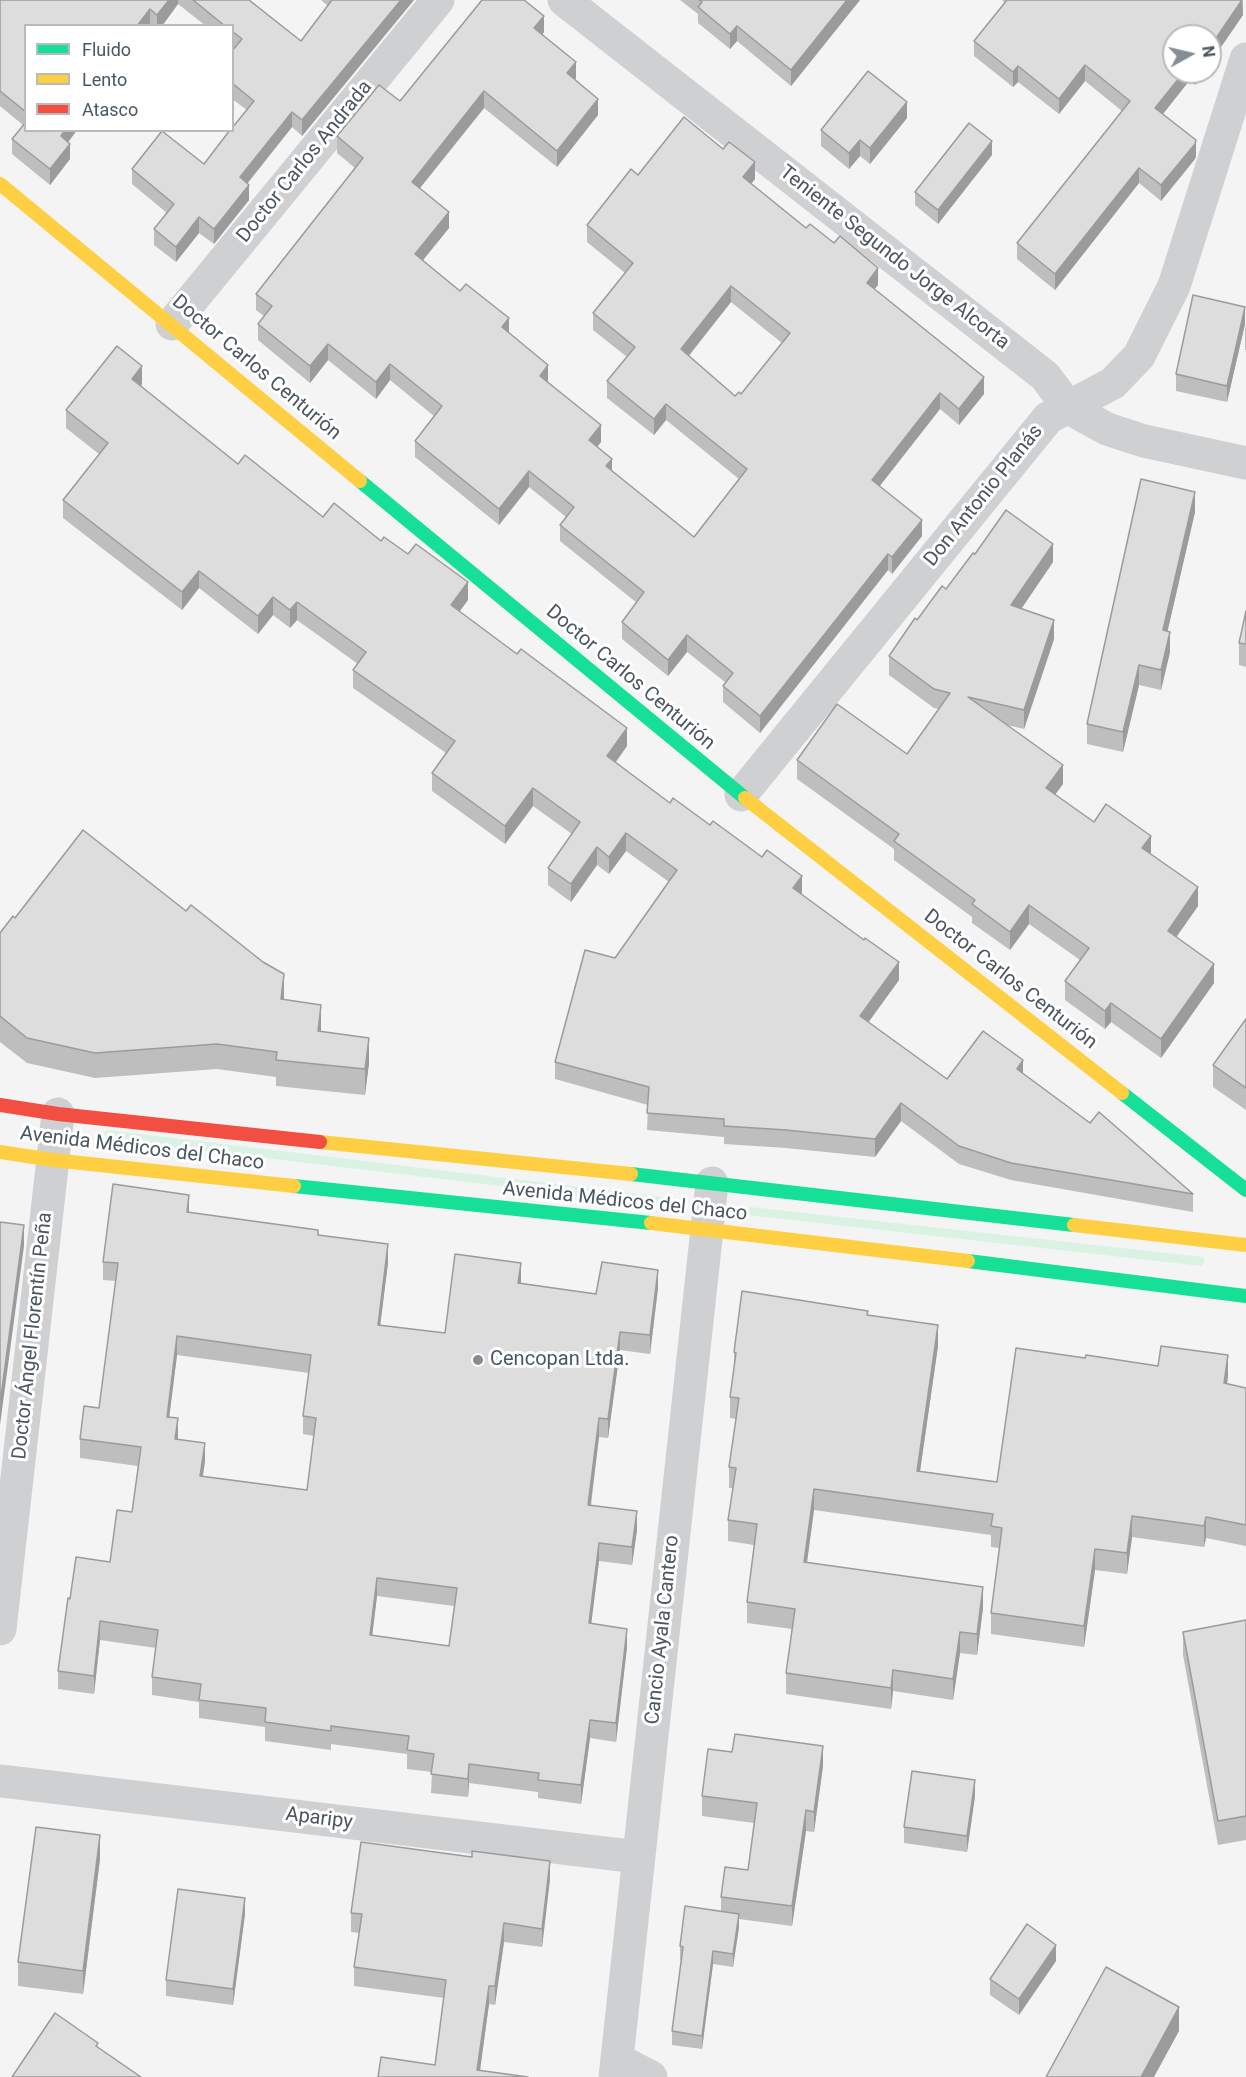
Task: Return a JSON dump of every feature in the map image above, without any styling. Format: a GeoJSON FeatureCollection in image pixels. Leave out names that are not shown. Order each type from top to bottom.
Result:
{"type":"FeatureCollection","features":[{"type":"Feature","properties":{"kind":"main road","name":"Doctor Carlos Centurión"},"geometry":{"type":"LineString","coordinates":[[0,184],[741,795],[1246,1190]]}},
{"type":"Feature","properties":{"kind":"main road","name":"Avenida Médicos del Chaco"},"geometry":{"type":"LineString","coordinates":[[0,1105],[58,1114],[712,1183],[1246,1245]]}},
{"type":"Feature","properties":{"kind":"main road","name":"Avenida Médicos del Chaco"},"geometry":{"type":"LineString","coordinates":[[0,1152],[53,1160],[706,1229],[1246,1296]]}},
{"type":"Feature","properties":{"kind":"street","name":"Doctor Carlos Andrada"},"geometry":{"type":"LineString","coordinates":[[172,324],[438,0]]}},
{"type":"Feature","properties":{"kind":"street","name":"Teniente Segundo Jorge Alcorta"},"geometry":{"type":"LineString","coordinates":[[564,0],[1045,376],[1069,408],[1107,429],[1144,441],[1246,463]]}},
{"type":"Feature","properties":{"kind":"street","name":"Don Antonio Planás"},"geometry":{"type":"LineString","coordinates":[[741,795],[1048,418],[1113,383],[1139,356],[1174,286],[1246,59]]}},
{"type":"Feature","properties":{"kind":"street","name":"Doctor Ángel Florentín Peña"},"geometry":{"type":"LineString","coordinates":[[0,1629],[58,1114]]}},
{"type":"Feature","properties":{"kind":"street","name":"Cancio Ayala Cantero"},"geometry":{"type":"LineString","coordinates":[[616,2069],[712,1183]]}},
{"type":"Feature","properties":{"kind":"street","name":"Aparipy"},"geometry":{"type":"LineString","coordinates":[[0,1781],[638,1857]]}},
{"type":"Feature","properties":{"kind":"street"},"geometry":{"type":"LineString","coordinates":[[616,2069],[651,2077]]}},
{"type":"Feature","properties":{"kind":"green space"},"geometry":{"type":"Polygon","coordinates":[[[107,1130],[671,1198],[672,1202],[669,1206],[106,1139],[104,1133],[107,1130]]]}},
{"type":"Feature","properties":{"kind":"green space"},"geometry":{"type":"Polygon","coordinates":[[[750,1207],[1203,1257],[1205,1261],[1202,1266],[748,1215],[746,1212],[750,1207]]]}},
{"type":"Feature","properties":{"kind":"building"},"geometry":{"type":"Polygon","coordinates":[[[0,0],[169,0],[157,15],[150,9],[139,24],[24,24],[24,110],[0,91],[0,0]]]}},
{"type":"Feature","properties":{"kind":"building"},"geometry":{"type":"Polygon","coordinates":[[[193,0],[249,0],[301,41],[332,0],[401,0],[302,120],[292,112],[240,177],[249,185],[214,229],[199,217],[176,247],[154,229],[174,204],[132,169],[161,132],[204,164],[228,132],[234,132],[234,126],[254,101],[234,85],[234,49],[242,39],[234,33],[234,24],[223,24],[193,0]]]}},
{"type":"Feature","properties":{"kind":"building"},"geometry":{"type":"Polygon","coordinates":[[[482,0],[524,0],[544,16],[534,28],[576,62],[567,73],[598,99],[557,151],[484,91],[412,182],[449,212],[415,254],[460,291],[466,284],[509,318],[502,327],[548,365],[540,376],[601,425],[589,440],[612,459],[606,466],[694,537],[747,469],[666,404],[654,419],[607,381],[635,347],[593,313],[633,263],[587,225],[631,169],[638,175],[684,117],[723,149],[729,142],[755,162],[743,177],[806,228],[810,224],[834,243],[840,236],[878,268],[867,283],[984,377],[959,409],[940,393],[872,480],[922,520],[892,557],[888,554],[760,716],[723,686],[733,673],[687,635],[668,660],[622,622],[644,592],[560,525],[574,507],[529,471],[499,509],[415,441],[442,406],[390,364],[376,382],[328,344],[310,366],[258,324],[272,306],[256,294],[363,158],[337,136],[379,85],[400,101],[482,0]],[[731,286],[681,349],[735,396],[739,392],[741,394],[790,333],[731,286]]]}},
{"type":"Feature","properties":{"kind":"building"},"geometry":{"type":"Polygon","coordinates":[[[699,0],[847,0],[791,70],[737,26],[730,34],[698,7],[702,2],[699,0]]]}},
{"type":"Feature","properties":{"kind":"building"},"geometry":{"type":"Polygon","coordinates":[[[1007,0],[1242,0],[1222,29],[1222,24],[1162,24],[1162,84],[1174,84],[1155,108],[1196,140],[1195,144],[1161,185],[1139,168],[1055,274],[1017,243],[1130,101],[1085,65],[1059,99],[1018,66],[1013,72],[974,41],[1007,0]]]}},
{"type":"Feature","properties":{"kind":"building"},"geometry":{"type":"Polygon","coordinates":[[[868,71],[907,102],[870,148],[860,140],[849,153],[821,130],[868,71]]]}},
{"type":"Feature","properties":{"kind":"building"},"geometry":{"type":"Polygon","coordinates":[[[969,123],[992,141],[938,210],[915,192],[969,123]]]}},
{"type":"Feature","properties":{"kind":"building"},"geometry":{"type":"Polygon","coordinates":[[[24,124],[24,132],[64,132],[61,136],[70,144],[50,169],[12,139],[24,124]]]}},
{"type":"Feature","properties":{"kind":"building"},"geometry":{"type":"Polygon","coordinates":[[[1193,295],[1245,307],[1227,386],[1176,374],[1193,295]]]}},
{"type":"Feature","properties":{"kind":"building"},"geometry":{"type":"Polygon","coordinates":[[[117,346],[142,366],[132,379],[238,464],[245,455],[323,517],[334,503],[381,541],[384,537],[408,554],[416,544],[468,582],[451,605],[517,654],[521,649],[627,728],[607,756],[670,803],[673,798],[710,825],[713,821],[762,857],[767,850],[802,876],[793,888],[864,940],[865,938],[899,962],[860,1016],[947,1079],[983,1031],[1023,1060],[1017,1069],[1090,1123],[1099,1112],[1193,1194],[1011,1163],[959,1146],[901,1103],[875,1139],[724,1126],[724,1119],[647,1113],[649,1087],[555,1062],[585,950],[615,958],[677,870],[626,833],[609,857],[597,847],[571,884],[548,868],[580,822],[533,788],[505,826],[432,773],[455,741],[353,670],[366,652],[297,602],[290,610],[273,597],[258,616],[199,571],[182,592],[63,500],[108,443],[66,410],[117,346]]]}},
{"type":"Feature","properties":{"kind":"building"},"geometry":{"type":"Polygon","coordinates":[[[1141,479],[1195,492],[1163,630],[1170,632],[1161,670],[1139,665],[1123,732],[1087,724],[1141,479]]]}},
{"type":"Feature","properties":{"kind":"building"},"geometry":{"type":"Polygon","coordinates":[[[1006,510],[1053,544],[1011,605],[1054,620],[1024,710],[968,697],[1063,765],[1046,788],[1094,822],[1106,804],[1151,836],[1142,848],[1198,887],[1168,931],[1214,964],[1161,1039],[1111,1003],[1105,1011],[1065,981],[1089,948],[1029,905],[1010,932],[972,904],[975,900],[894,841],[899,834],[797,760],[837,704],[907,754],[950,693],[934,689],[889,656],[915,618],[917,620],[942,586],[946,589],[973,553],[975,554],[1006,510]]]}},
{"type":"Feature","properties":{"kind":"building"},"geometry":{"type":"Polygon","coordinates":[[[1246,611],[1246,644],[1239,643],[1246,611]]]}},
{"type":"Feature","properties":{"kind":"building"},"geometry":{"type":"Polygon","coordinates":[[[83,830],[186,911],[191,905],[263,962],[284,974],[281,999],[321,1005],[318,1031],[369,1038],[365,1069],[276,1060],[277,1052],[217,1044],[95,1053],[27,1038],[0,1016],[0,933],[13,916],[15,918],[83,830]]]}},
{"type":"Feature","properties":{"kind":"building"},"geometry":{"type":"Polygon","coordinates":[[[1246,1019],[1246,1088],[1213,1065],[1246,1019]]]}},
{"type":"Feature","properties":{"kind":"building"},"geometry":{"type":"Polygon","coordinates":[[[113,1184],[189,1195],[187,1212],[318,1230],[318,1235],[388,1244],[378,1325],[445,1333],[455,1254],[521,1263],[518,1283],[596,1294],[602,1262],[658,1270],[650,1335],[620,1332],[608,1419],[599,1418],[588,1505],[637,1511],[632,1547],[599,1543],[589,1623],[627,1629],[616,1723],[590,1720],[581,1785],[538,1780],[539,1773],[469,1764],[468,1779],[431,1774],[434,1754],[407,1750],[409,1736],[331,1726],[331,1731],[265,1722],[266,1708],[199,1700],[201,1684],[152,1677],[158,1630],[100,1621],[94,1676],[58,1671],[76,1557],[110,1562],[117,1510],[132,1512],[141,1447],[80,1439],[84,1406],[99,1408],[118,1263],[103,1262],[113,1184]],[[177,1336],[167,1417],[178,1418],[175,1439],[205,1443],[200,1476],[307,1490],[316,1418],[303,1416],[311,1355],[177,1336]],[[377,1578],[370,1635],[449,1646],[457,1588],[377,1578]]]}},
{"type":"Feature","properties":{"kind":"building"},"geometry":{"type":"Polygon","coordinates":[[[0,1222],[24,1225],[0,1404],[0,1222]]]}},
{"type":"Feature","properties":{"kind":"building"},"geometry":{"type":"Polygon","coordinates":[[[742,1291],[868,1311],[867,1315],[938,1325],[917,1471],[997,1482],[1016,1348],[1085,1358],[1086,1355],[1158,1366],[1161,1346],[1228,1355],[1224,1383],[1246,1388],[1246,1525],[1206,1517],[1204,1526],[1132,1516],[1127,1553],[1095,1549],[1084,1626],[991,1613],[1002,1528],[991,1526],[993,1514],[814,1489],[804,1562],[983,1587],[977,1634],[960,1632],[953,1679],[893,1670],[891,1688],[786,1673],[795,1609],[747,1602],[757,1524],[728,1520],[736,1468],[729,1467],[739,1398],[730,1397],[742,1291]]]}},
{"type":"Feature","properties":{"kind":"building"},"geometry":{"type":"Polygon","coordinates":[[[1246,1620],[1246,1816],[1218,1821],[1183,1632],[1246,1620]]]}},
{"type":"Feature","properties":{"kind":"building"},"geometry":{"type":"Polygon","coordinates":[[[735,1734],[823,1746],[814,1812],[806,1810],[792,1906],[721,1897],[725,1867],[748,1870],[757,1803],[702,1796],[708,1749],[732,1752],[735,1734]]]}},
{"type":"Feature","properties":{"kind":"building"},"geometry":{"type":"Polygon","coordinates":[[[912,1771],[975,1780],[967,1836],[904,1827],[912,1771]]]}},
{"type":"Feature","properties":{"kind":"building"},"geometry":{"type":"Polygon","coordinates":[[[36,1827],[100,1835],[83,1971],[18,1962],[36,1827]]]}},
{"type":"Feature","properties":{"kind":"building"},"geometry":{"type":"Polygon","coordinates":[[[361,1842],[472,1857],[472,1851],[550,1861],[542,1929],[504,1923],[495,1986],[489,1986],[477,2070],[528,2077],[378,2077],[381,2057],[435,2065],[446,1980],[354,1967],[362,1914],[351,1913],[361,1842]]]}},
{"type":"Feature","properties":{"kind":"building"},"geometry":{"type":"Polygon","coordinates":[[[178,1889],[245,1898],[233,1989],[166,1980],[178,1889]]]}},
{"type":"Feature","properties":{"kind":"building"},"geometry":{"type":"Polygon","coordinates":[[[685,1906],[739,1914],[733,1954],[713,1951],[702,2036],[672,2031],[683,1947],[680,1946],[685,1906]]]}},
{"type":"Feature","properties":{"kind":"building"},"geometry":{"type":"Polygon","coordinates":[[[1027,1924],[1056,1945],[1019,1999],[990,1979],[1027,1924]]]}},
{"type":"Feature","properties":{"kind":"building"},"geometry":{"type":"Polygon","coordinates":[[[1106,1967],[1179,2007],[1141,2077],[1046,2077],[1106,1967]]]}},
{"type":"Feature","properties":{"kind":"building"},"geometry":{"type":"Polygon","coordinates":[[[55,2013],[98,2043],[96,2046],[141,2077],[12,2077],[55,2013]]]}},
{"type":"Feature","properties":{"kind":"traffic: fast"},"geometry":{"type":"LineString","coordinates":[[360,481],[745,798]]}},
{"type":"Feature","properties":{"kind":"traffic: fast"},"geometry":{"type":"LineString","coordinates":[[1122,1093],[1246,1190]]}},
{"type":"Feature","properties":{"kind":"traffic: fast"},"geometry":{"type":"LineString","coordinates":[[631,1174],[1074,1225]]}},
{"type":"Feature","properties":{"kind":"traffic: fast"},"geometry":{"type":"LineString","coordinates":[[294,1186],[651,1223]]}},
{"type":"Feature","properties":{"kind":"traffic: fast"},"geometry":{"type":"LineString","coordinates":[[968,1261],[1246,1296]]}},
{"type":"Feature","properties":{"kind":"traffic: slow"},"geometry":{"type":"LineString","coordinates":[[0,184],[360,481]]}},
{"type":"Feature","properties":{"kind":"traffic: slow"},"geometry":{"type":"LineString","coordinates":[[745,798],[1122,1093]]}},
{"type":"Feature","properties":{"kind":"traffic: slow"},"geometry":{"type":"LineString","coordinates":[[320,1142],[631,1174]]}},
{"type":"Feature","properties":{"kind":"traffic: slow"},"geometry":{"type":"LineString","coordinates":[[0,1152],[53,1160],[294,1186]]}},
{"type":"Feature","properties":{"kind":"traffic: slow"},"geometry":{"type":"LineString","coordinates":[[651,1223],[968,1261]]}},
{"type":"Feature","properties":{"kind":"traffic: slow"},"geometry":{"type":"LineString","coordinates":[[1074,1225],[1246,1245]]}},
{"type":"Feature","properties":{"kind":"traffic: jam"},"geometry":{"type":"LineString","coordinates":[[0,1105],[58,1114],[320,1142]]}},
{"type":"Feature","properties":{"kind":"place","name":"Cencopan Ltda."},"geometry":{"type":"Point","coordinates":[478,1360]}}]}
